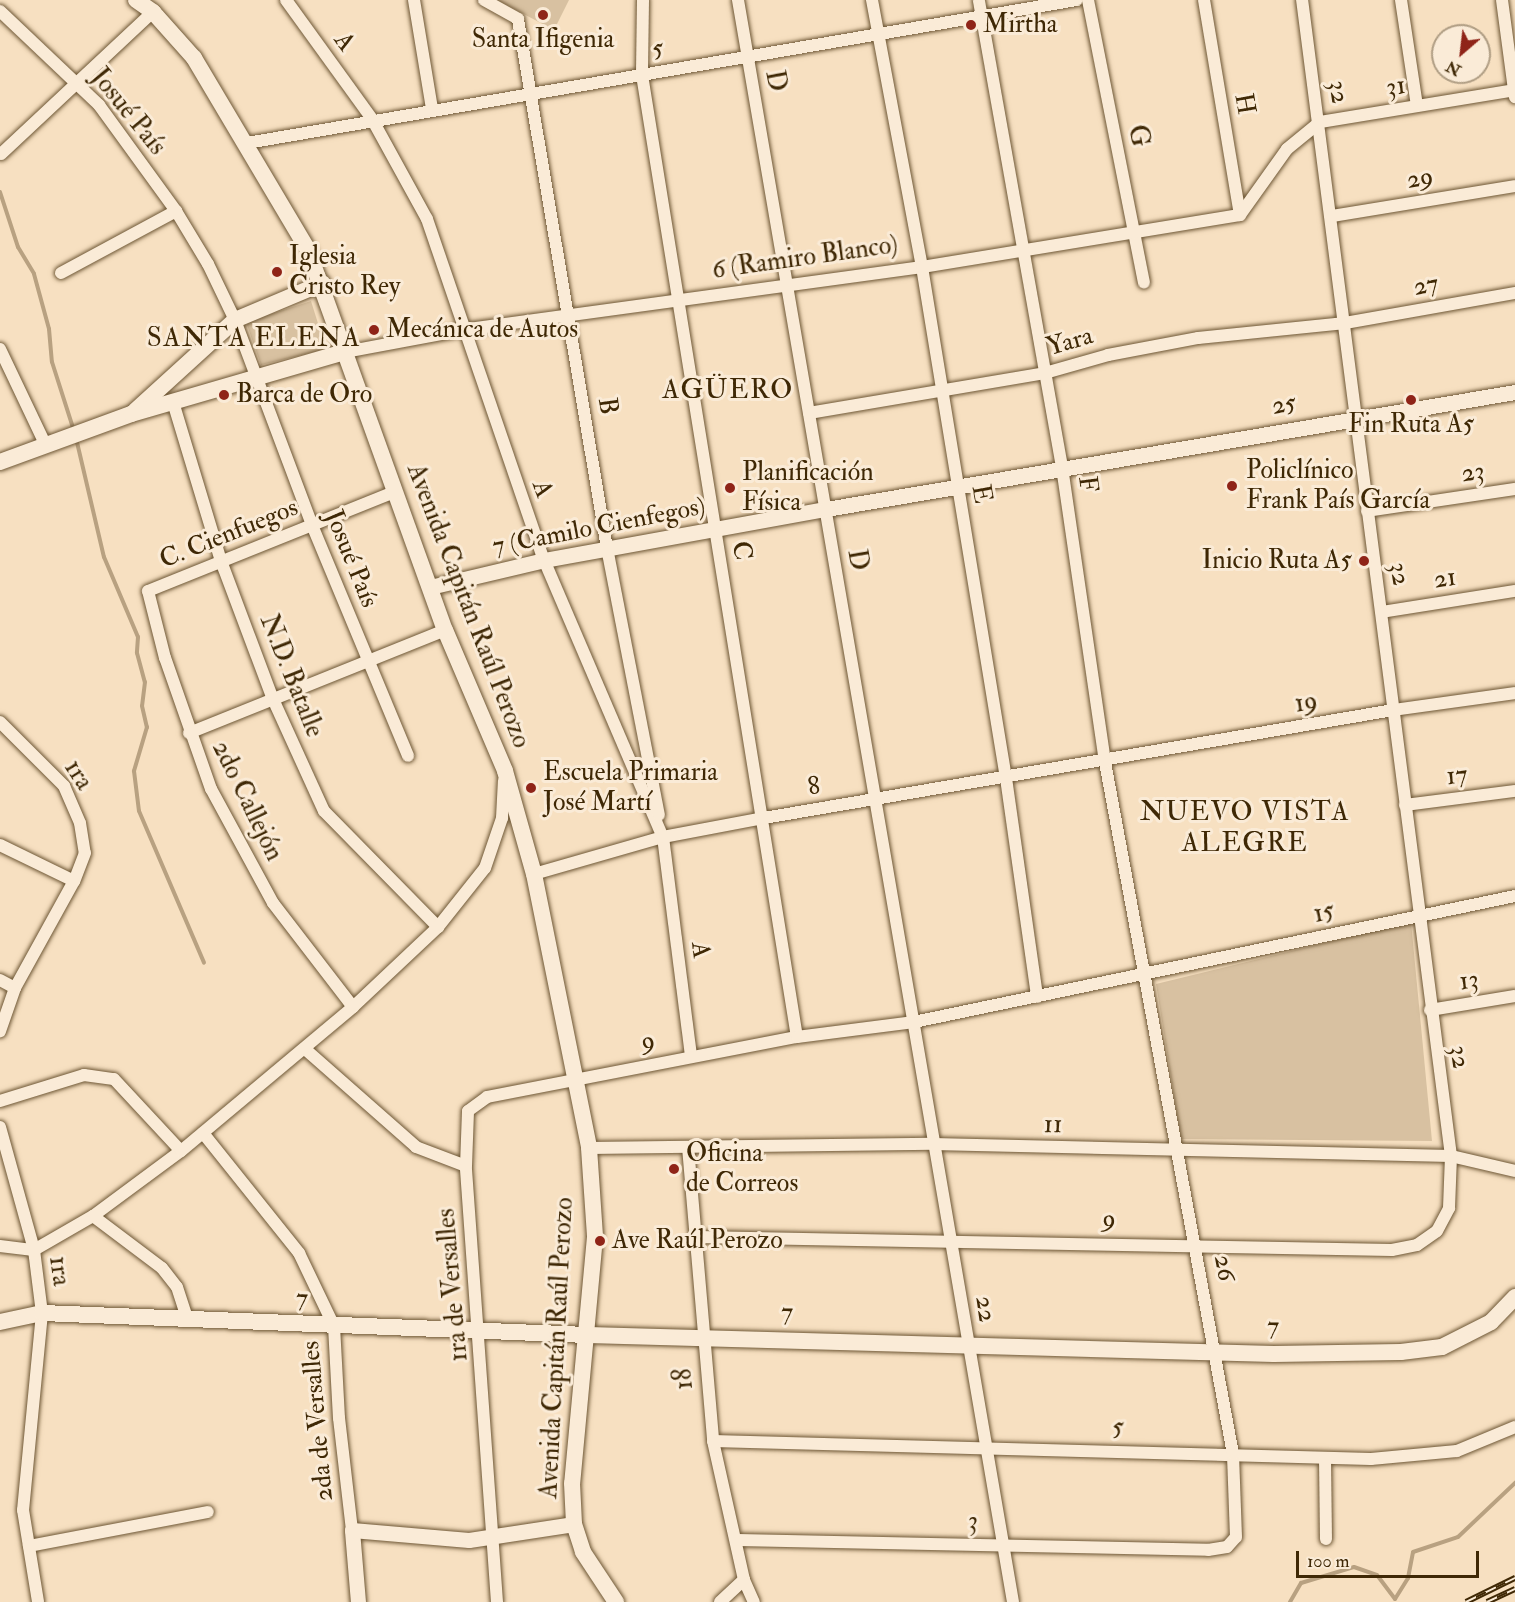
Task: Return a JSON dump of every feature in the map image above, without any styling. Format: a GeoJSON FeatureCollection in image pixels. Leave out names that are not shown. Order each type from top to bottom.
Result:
{"type":"FeatureCollection","features":[{"type":"Feature","properties":{"kind":"main road","name":"Avenida Capitán Raúl Perozo"},"geometry":{"type":"LineString","coordinates":[[136,0],[153,12],[194,58],[247,143],[323,283],[394,492],[445,630],[505,771],[534,874],[589,1148],[595,1237],[588,1335],[572,1483],[574,1524],[583,1552],[616,1602]]}},
{"type":"Feature","properties":{"kind":"main road"},"geometry":{"type":"LineString","coordinates":[[131,414],[236,320],[323,283]]}},
{"type":"Feature","properties":{"kind":"main road","name":"6 (Ramiro Blanco)"},"geometry":{"type":"LineString","coordinates":[[0,462],[131,414],[345,352]]}},
{"type":"Feature","properties":{"kind":"main road","name":"7"},"geometry":{"type":"LineString","coordinates":[[0,1322],[42,1313],[588,1335],[968,1342],[1216,1351],[1401,1352],[1442,1347],[1491,1322],[1515,1297]]}},
{"type":"Feature","properties":{"kind":"street","name":"A"},"geometry":{"type":"LineString","coordinates":[[286,0],[372,120],[427,219],[462,330],[544,560],[663,837],[692,1056]]}},
{"type":"Feature","properties":{"kind":"street"},"geometry":{"type":"LineString","coordinates":[[414,0],[432,109]]}},
{"type":"Feature","properties":{"kind":"street","name":"B"},"geometry":{"type":"LineString","coordinates":[[484,0],[518,19],[533,92],[607,548],[663,837]]}},
{"type":"Feature","properties":{"kind":"street","name":"C"},"geometry":{"type":"LineString","coordinates":[[643,0],[642,75],[714,529],[764,818],[796,1037]]}},
{"type":"Feature","properties":{"kind":"street","name":"D"},"geometry":{"type":"LineString","coordinates":[[738,0],[790,286],[809,412],[914,1022]]}},
{"type":"Feature","properties":{"kind":"street","name":"E"},"geometry":{"type":"LineString","coordinates":[[872,0],[922,267],[1006,778],[1037,997]]}},
{"type":"Feature","properties":{"kind":"street","name":"F"},"geometry":{"type":"LineString","coordinates":[[978,0],[1026,250],[1062,467],[1105,762],[1144,976]]}},
{"type":"Feature","properties":{"kind":"street","name":"5"},"geometry":{"type":"LineString","coordinates":[[247,143],[432,109],[1077,0]]}},
{"type":"Feature","properties":{"kind":"street","name":"G"},"geometry":{"type":"LineString","coordinates":[[1088,0],[1144,282]]}},
{"type":"Feature","properties":{"kind":"street","name":"H"},"geometry":{"type":"LineString","coordinates":[[1204,0],[1240,215]]}},
{"type":"Feature","properties":{"kind":"street","name":"32"},"geometry":{"type":"LineString","coordinates":[[1302,0],[1320,122],[1355,417],[1420,914],[1430,1010],[1451,1156]]}},
{"type":"Feature","properties":{"kind":"street"},"geometry":{"type":"LineString","coordinates":[[1401,0],[1417,106]]}},
{"type":"Feature","properties":{"kind":"street"},"geometry":{"type":"LineString","coordinates":[[1502,0],[1515,97]]}},
{"type":"Feature","properties":{"kind":"street","name":"Josué País"},"geometry":{"type":"LineString","coordinates":[[0,11],[99,105],[176,211],[236,320],[312,525],[408,756]]}},
{"type":"Feature","properties":{"kind":"street"},"geometry":{"type":"LineString","coordinates":[[1,154],[79,84],[153,12]]}},
{"type":"Feature","properties":{"kind":"street","name":"31"},"geometry":{"type":"LineString","coordinates":[[1320,122],[1515,90]]}},
{"type":"Feature","properties":{"kind":"street"},"geometry":{"type":"LineString","coordinates":[[1240,215],[1287,149],[1320,122]]}},
{"type":"Feature","properties":{"kind":"street","name":"29"},"geometry":{"type":"LineString","coordinates":[[1332,216],[1515,186]]}},
{"type":"Feature","properties":{"kind":"street"},"geometry":{"type":"LineString","coordinates":[[61,273],[176,211]]}},
{"type":"Feature","properties":{"kind":"street","name":"6 (Ramiro Blanco)"},"geometry":{"type":"LineString","coordinates":[[345,352],[462,330],[922,267],[1240,215]]}},
{"type":"Feature","properties":{"kind":"street","name":"27"},"geometry":{"type":"LineString","coordinates":[[1345,322],[1515,293]]}},
{"type":"Feature","properties":{"kind":"street","name":"Yara"},"geometry":{"type":"LineString","coordinates":[[809,412],[1045,374],[1108,355],[1198,338],[1345,322]]}},
{"type":"Feature","properties":{"kind":"street"},"geometry":{"type":"LineString","coordinates":[[0,349],[54,443]]}},
{"type":"Feature","properties":{"kind":"street","name":"25"},"geometry":{"type":"LineString","coordinates":[[1062,467],[1515,392]]}},
{"type":"Feature","properties":{"kind":"street","name":"N.D. Batalle"},"geometry":{"type":"LineString","coordinates":[[172,402],[221,561],[272,697],[324,811],[438,927]]}},
{"type":"Feature","properties":{"kind":"street","name":"7 (Camilo Cienfegos)"},"geometry":{"type":"LineString","coordinates":[[430,587],[544,560],[607,548],[957,488],[1062,467]]}},
{"type":"Feature","properties":{"kind":"street","name":"23"},"geometry":{"type":"LineString","coordinates":[[1367,511],[1515,489]]}},
{"type":"Feature","properties":{"kind":"street","name":"C. Cienfuegos"},"geometry":{"type":"LineString","coordinates":[[148,591],[394,492]]}},
{"type":"Feature","properties":{"kind":"street","name":"2do Callejón"},"geometry":{"type":"LineString","coordinates":[[148,591],[189,733],[211,789],[273,903],[353,1007]]}},
{"type":"Feature","properties":{"kind":"street","name":"21"},"geometry":{"type":"LineString","coordinates":[[1382,612],[1515,591]]}},
{"type":"Feature","properties":{"kind":"street"},"geometry":{"type":"LineString","coordinates":[[189,733],[272,697],[445,630]]}},
{"type":"Feature","properties":{"kind":"street","name":"19"},"geometry":{"type":"LineString","coordinates":[[1105,762],[1393,710],[1515,693]]}},
{"type":"Feature","properties":{"kind":"street","name":"1ra"},"geometry":{"type":"LineString","coordinates":[[0,722],[64,786],[80,823],[85,853],[74,881],[15,988],[0,1031]]}},
{"type":"Feature","properties":{"kind":"street","name":"8"},"geometry":{"type":"LineString","coordinates":[[534,874],[663,837],[764,818],[1105,762]]}},
{"type":"Feature","properties":{"kind":"street"},"geometry":{"type":"LineString","coordinates":[[0,1246],[34,1250],[93,1216],[181,1151],[353,1007],[438,927],[485,868],[502,818],[505,771]]}},
{"type":"Feature","properties":{"kind":"street","name":"17"},"geometry":{"type":"LineString","coordinates":[[1405,805],[1515,791]]}},
{"type":"Feature","properties":{"kind":"street"},"geometry":{"type":"LineString","coordinates":[[0,845],[74,881]]}},
{"type":"Feature","properties":{"kind":"street","name":"15"},"geometry":{"type":"LineString","coordinates":[[1144,976],[1420,914],[1515,896]]}},
{"type":"Feature","properties":{"kind":"street","name":"9"},"geometry":{"type":"LineString","coordinates":[[466,1166],[468,1111],[487,1097],[796,1037],[914,1022],[1144,976]]}},
{"type":"Feature","properties":{"kind":"street","name":"26"},"geometry":{"type":"LineString","coordinates":[[1144,976],[1175,1150],[1197,1245],[1233,1454],[1236,1537],[1227,1547],[1208,1550]]}},
{"type":"Feature","properties":{"kind":"street"},"geometry":{"type":"LineString","coordinates":[[0,980],[15,988]]}},
{"type":"Feature","properties":{"kind":"street","name":"13"},"geometry":{"type":"LineString","coordinates":[[1430,1010],[1515,996]]}},
{"type":"Feature","properties":{"kind":"street","name":"22"},"geometry":{"type":"LineString","coordinates":[[914,1022],[933,1144],[1006,1545],[1013,1602]]}},
{"type":"Feature","properties":{"kind":"street"},"geometry":{"type":"LineString","coordinates":[[305,1049],[416,1147],[466,1166]]}},
{"type":"Feature","properties":{"kind":"street"},"geometry":{"type":"LineString","coordinates":[[0,1101],[84,1075],[114,1079],[181,1151]]}},
{"type":"Feature","properties":{"kind":"street","name":"1ra"},"geometry":{"type":"LineString","coordinates":[[0,1127],[34,1250],[42,1313],[24,1471],[24,1510],[38,1602]]}},
{"type":"Feature","properties":{"kind":"street","name":"2da de Versalles"},"geometry":{"type":"LineString","coordinates":[[203,1133],[299,1254],[334,1326],[339,1418],[358,1602]]}},
{"type":"Feature","properties":{"kind":"street","name":"11"},"geometry":{"type":"LineString","coordinates":[[589,1148],[933,1144],[1451,1156],[1515,1171]]}},
{"type":"Feature","properties":{"kind":"street","name":"18"},"geometry":{"type":"LineString","coordinates":[[688,1146],[697,1237],[701,1337],[713,1441],[738,1540],[744,1580],[754,1602]]}},
{"type":"Feature","properties":{"kind":"street","name":"9"},"geometry":{"type":"LineString","coordinates":[[697,1237],[1392,1250],[1417,1245],[1437,1231],[1449,1208],[1451,1156]]}},
{"type":"Feature","properties":{"kind":"street","name":"1ra de Versalles"},"geometry":{"type":"LineString","coordinates":[[466,1166],[480,1331],[497,1602]]}},
{"type":"Feature","properties":{"kind":"street"},"geometry":{"type":"LineString","coordinates":[[93,1216],[162,1268],[177,1287],[188,1320]]}},
{"type":"Feature","properties":{"kind":"street","name":"5"},"geometry":{"type":"LineString","coordinates":[[713,1441],[1325,1458],[1416,1458],[1457,1451],[1515,1427]]}},
{"type":"Feature","properties":{"kind":"street"},"geometry":{"type":"LineString","coordinates":[[1325,1458],[1326,1539]]}},
{"type":"Feature","properties":{"kind":"street"},"geometry":{"type":"LineString","coordinates":[[29,1546],[208,1512]]}},
{"type":"Feature","properties":{"kind":"street"},"geometry":{"type":"LineString","coordinates":[[352,1530],[468,1540],[574,1524]]}},
{"type":"Feature","properties":{"kind":"street","name":"3"},"geometry":{"type":"LineString","coordinates":[[738,1540],[1208,1550]]}},
{"type":"Feature","properties":{"kind":"street"},"geometry":{"type":"LineString","coordinates":[[720,1602],[744,1580]]}},
{"type":"Feature","properties":{"kind":"shaded area","name":"Santa Ifigenia"},"geometry":{"type":"Polygon","coordinates":[[[497,0],[569,0],[554,30],[497,0]]]}},
{"type":"Feature","properties":{"kind":"shaded area"},"geometry":{"type":"Polygon","coordinates":[[[311,301],[326,349],[261,365],[246,322],[311,301]]]}},
{"type":"Feature","properties":{"kind":"shaded area"},"geometry":{"type":"Polygon","coordinates":[[[1411,922],[1432,1141],[1181,1139],[1156,984],[1411,922]]]}},
{"type":"Feature","properties":{"kind":"waterway"},"geometry":{"type":"LineString","coordinates":[[0,192],[18,247],[34,274],[49,329],[52,362],[74,431]]}},
{"type":"Feature","properties":{"kind":"waterway"},"geometry":{"type":"LineString","coordinates":[[76,438],[104,557],[138,637],[137,653],[145,682],[142,706],[147,727],[134,771],[139,811],[204,963]]}},
{"type":"Feature","properties":{"kind":"waterway"},"geometry":{"type":"LineString","coordinates":[[1290,1602],[1301,1583],[1354,1567],[1377,1575],[1395,1599],[1408,1578],[1413,1552],[1458,1537],[1515,1483]]}},
{"type":"Feature","properties":{"kind":"railway"},"geometry":{"type":"LineString","coordinates":[[1466,1602],[1515,1578]]}},
{"type":"Feature","properties":{"kind":"railway"},"geometry":{"type":"LineString","coordinates":[[1487,1602],[1515,1589]]}},
{"type":"Feature","properties":{"kind":"place","name":"Santa Ifigenia"},"geometry":{"type":"Point","coordinates":[543,15]}},
{"type":"Feature","properties":{"kind":"place","name":"Mirtha"},"geometry":{"type":"Point","coordinates":[971,25]}},
{"type":"Feature","properties":{"kind":"place","name":"Iglesia Cristo Rey"},"geometry":{"type":"Point","coordinates":[277,272]}},
{"type":"Feature","properties":{"kind":"place","name":"Mecánica de Autos"},"geometry":{"type":"Point","coordinates":[374,330]}},
{"type":"Feature","properties":{"kind":"place","name":"Barca de Oro"},"geometry":{"type":"Point","coordinates":[224,395]}},
{"type":"Feature","properties":{"kind":"place","name":"Fin Ruta A5"},"geometry":{"type":"Point","coordinates":[1411,400]}},
{"type":"Feature","properties":{"kind":"place","name":"Policlínico Frank País García"},"geometry":{"type":"Point","coordinates":[1232,486]}},
{"type":"Feature","properties":{"kind":"place","name":"Planificación Física"},"geometry":{"type":"Point","coordinates":[730,488]}},
{"type":"Feature","properties":{"kind":"place","name":"Inicio Ruta A5"},"geometry":{"type":"Point","coordinates":[1364,561]}},
{"type":"Feature","properties":{"kind":"place","name":"Escuela Primaria José Martí"},"geometry":{"type":"Point","coordinates":[531,788]}},
{"type":"Feature","properties":{"kind":"place","name":"Oficina de Correos"},"geometry":{"type":"Point","coordinates":[674,1169]}},
{"type":"Feature","properties":{"kind":"place","name":"Ave Raúl Perozo"},"geometry":{"type":"Point","coordinates":[600,1241]}},
{"type":"Feature","properties":{"kind":"district","name":"SANTA ELENA"},"geometry":{"type":"Point","coordinates":[254,338]}},
{"type":"Feature","properties":{"kind":"district","name":"AGÜERO"},"geometry":{"type":"Point","coordinates":[728,390]}},
{"type":"Feature","properties":{"kind":"district","name":"NUEVO VISTA ALEGRE"},"geometry":{"type":"Point","coordinates":[1245,826]}}]}
